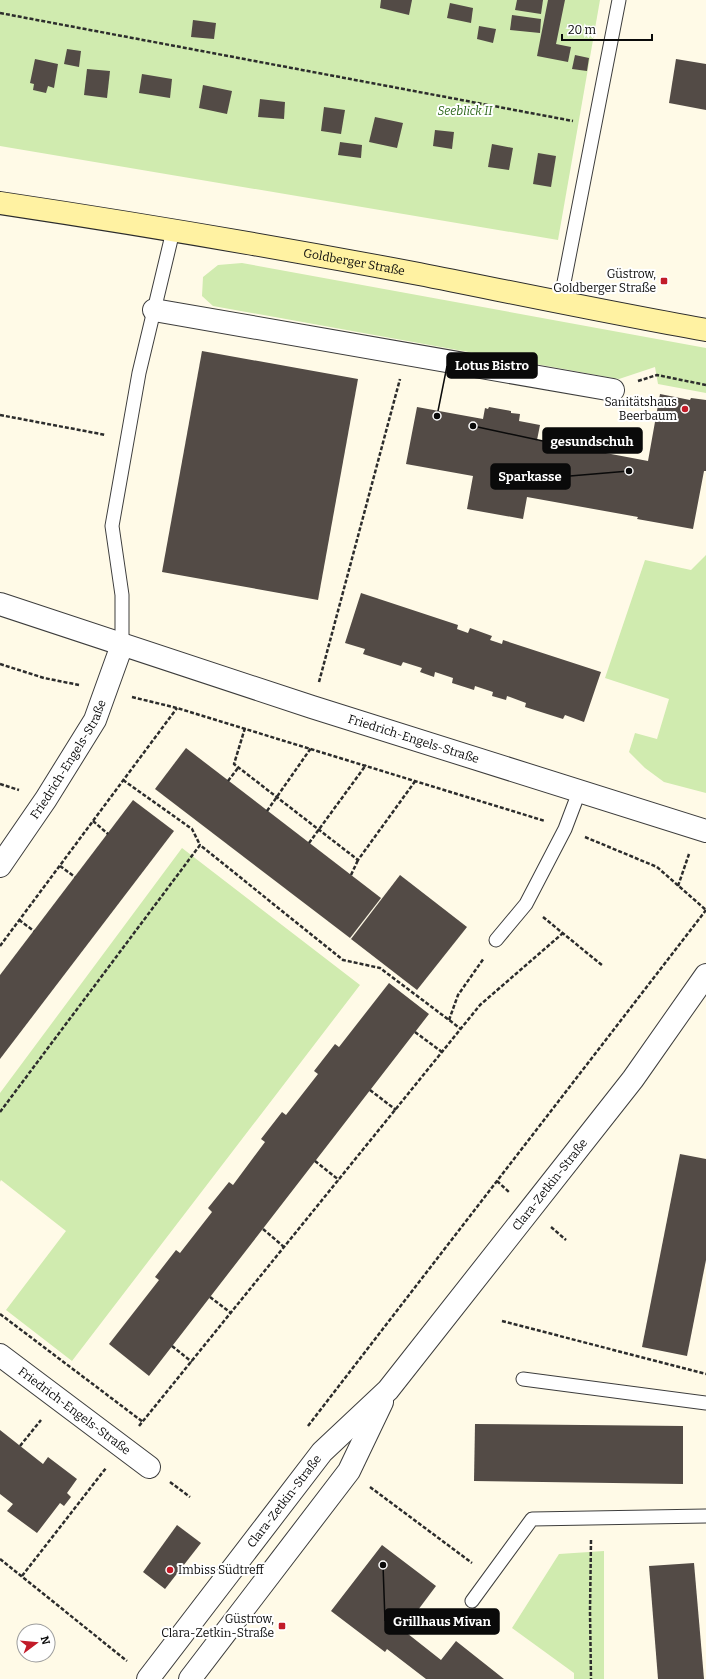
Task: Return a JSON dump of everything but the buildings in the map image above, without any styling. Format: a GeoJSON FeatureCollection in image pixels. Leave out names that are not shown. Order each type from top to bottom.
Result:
{"type":"FeatureCollection","features":[{"type":"Feature","properties":{"kind":"main road","name":"Goldberger Straße"},"geometry":{"type":"LineString","coordinates":[[0,203],[173,231],[419,274],[560,303],[706,330]]}},
{"type":"Feature","properties":{"kind":"street"},"geometry":{"type":"LineString","coordinates":[[154,310],[613,390]]}},
{"type":"Feature","properties":{"kind":"street","name":"Friedrich-Engels-Straße"},"geometry":{"type":"LineString","coordinates":[[0,604],[312,707],[706,831]]}},
{"type":"Feature","properties":{"kind":"street","name":"Friedrich-Engels-Straße"},"geometry":{"type":"LineString","coordinates":[[0,866],[46,799],[95,720],[122,645]]}},
{"type":"Feature","properties":{"kind":"street","name":"Clara-Zetkin-Straße"},"geometry":{"type":"LineString","coordinates":[[148,1679],[322,1452],[388,1390],[633,1079],[706,975]]}},
{"type":"Feature","properties":{"kind":"street","name":"Friedrich-Engels-Straße"},"geometry":{"type":"LineString","coordinates":[[0,1355],[149,1467]]}},
{"type":"Feature","properties":{"kind":"street","name":"Clara-Zetkin-Straße"},"geometry":{"type":"LineString","coordinates":[[190,1679],[349,1471],[388,1390]]}},
{"type":"Feature","properties":{"kind":"lane"},"geometry":{"type":"LineString","coordinates":[[560,303],[619,0]]}},
{"type":"Feature","properties":{"kind":"lane"},"geometry":{"type":"LineString","coordinates":[[122,645],[122,595],[112,526],[126,439],[139,374],[173,231]]}},
{"type":"Feature","properties":{"kind":"lane"},"geometry":{"type":"LineString","coordinates":[[496,940],[526,904],[565,829],[579,792]]}},
{"type":"Feature","properties":{"kind":"lane"},"geometry":{"type":"LineString","coordinates":[[523,1378],[706,1403]]}},
{"type":"Feature","properties":{"kind":"lane"},"geometry":{"type":"LineString","coordinates":[[472,1601],[532,1519],[706,1516]]}},
{"type":"Feature","properties":{"kind":"path"},"geometry":{"type":"LineString","coordinates":[[0,13],[595,125]]}},
{"type":"Feature","properties":{"kind":"path"},"geometry":{"type":"LineString","coordinates":[[312,707],[407,354]]}},
{"type":"Feature","properties":{"kind":"path"},"geometry":{"type":"LineString","coordinates":[[613,390],[657,375],[706,385]]}},
{"type":"Feature","properties":{"kind":"path"},"geometry":{"type":"LineString","coordinates":[[0,415],[126,439]]}},
{"type":"Feature","properties":{"kind":"path"},"geometry":{"type":"LineString","coordinates":[[0,664],[44,678],[177,708],[537,817],[657,867],[706,910],[300,1436],[322,1452]]}},
{"type":"Feature","properties":{"kind":"path"},"geometry":{"type":"LineString","coordinates":[[0,946],[177,708]]}},
{"type":"Feature","properties":{"kind":"path"},"geometry":{"type":"LineString","coordinates":[[245,728],[234,764],[358,860]]}},
{"type":"Feature","properties":{"kind":"path"},"geometry":{"type":"LineString","coordinates":[[267,811],[310,748]]}},
{"type":"Feature","properties":{"kind":"path"},"geometry":{"type":"LineString","coordinates":[[309,843],[366,765]]}},
{"type":"Feature","properties":{"kind":"path"},"geometry":{"type":"LineString","coordinates":[[228,781],[238,768]]}},
{"type":"Feature","properties":{"kind":"path"},"geometry":{"type":"LineString","coordinates":[[123,780],[192,829],[200,845],[343,960],[380,968],[461,1029]]}},
{"type":"Feature","properties":{"kind":"path"},"geometry":{"type":"LineString","coordinates":[[351,875],[358,860],[416,780]]}},
{"type":"Feature","properties":{"kind":"path"},"geometry":{"type":"LineString","coordinates":[[93,821],[108,834]]}},
{"type":"Feature","properties":{"kind":"path"},"geometry":{"type":"LineString","coordinates":[[0,1112],[200,845]]}},
{"type":"Feature","properties":{"kind":"path"},"geometry":{"type":"LineString","coordinates":[[60,866],[74,877]]}},
{"type":"Feature","properties":{"kind":"path"},"geometry":{"type":"LineString","coordinates":[[526,904],[603,966]]}},
{"type":"Feature","properties":{"kind":"path"},"geometry":{"type":"LineString","coordinates":[[19,920],[34,930]]}},
{"type":"Feature","properties":{"kind":"path"},"geometry":{"type":"LineString","coordinates":[[22,1576],[122,1447],[480,1005],[563,933]]}},
{"type":"Feature","properties":{"kind":"path"},"geometry":{"type":"LineString","coordinates":[[449,1020],[458,995],[496,940]]}},
{"type":"Feature","properties":{"kind":"path"},"geometry":{"type":"LineString","coordinates":[[415,1032],[442,1052]]}},
{"type":"Feature","properties":{"kind":"path"},"geometry":{"type":"LineString","coordinates":[[370,1090],[396,1110]]}},
{"type":"Feature","properties":{"kind":"path"},"geometry":{"type":"LineString","coordinates":[[315,1162],[339,1180]]}},
{"type":"Feature","properties":{"kind":"path"},"geometry":{"type":"LineString","coordinates":[[263,1229],[284,1247]]}},
{"type":"Feature","properties":{"kind":"path"},"geometry":{"type":"LineString","coordinates":[[210,1297],[231,1313]]}},
{"type":"Feature","properties":{"kind":"path"},"geometry":{"type":"LineString","coordinates":[[0,1314],[143,1422]]}},
{"type":"Feature","properties":{"kind":"path"},"geometry":{"type":"LineString","coordinates":[[502,1321],[706,1374]]}},
{"type":"Feature","properties":{"kind":"path"},"geometry":{"type":"LineString","coordinates":[[172,1346],[192,1362]]}},
{"type":"Feature","properties":{"kind":"path"},"geometry":{"type":"LineString","coordinates":[[20,1446],[42,1419]]}},
{"type":"Feature","properties":{"kind":"path"},"geometry":{"type":"LineString","coordinates":[[349,1471],[490,1576]]}},
{"type":"Feature","properties":{"kind":"path"},"geometry":{"type":"LineString","coordinates":[[592,1518],[590,1611],[592,1679]]}},
{"type":"Feature","properties":{"kind":"path"},"geometry":{"type":"LineString","coordinates":[[0,1559],[148,1679]]}},
{"type":"Feature","properties":{"kind":"path"},"geometry":{"type":"LineString","coordinates":[[126,1660],[131,1654]]}},
{"type":"Feature","properties":{"kind":"green space","name":"Seeblick II"},"geometry":{"type":"Polygon","coordinates":[[[0,0],[600,0],[558,240],[0,146],[0,0]]]}},
{"type":"Feature","properties":{"kind":"green space"},"geometry":{"type":"Polygon","coordinates":[[[242,263],[706,348],[706,393],[658,384],[655,367],[619,379],[213,306],[202,296],[203,277],[218,265],[242,263]]]}},
{"type":"Feature","properties":{"kind":"green space"},"geometry":{"type":"Polygon","coordinates":[[[706,555],[706,793],[664,782],[645,768],[629,752],[635,733],[657,739],[669,699],[605,678],[645,560],[691,570],[706,555]]]}},
{"type":"Feature","properties":{"kind":"green space"},"geometry":{"type":"Polygon","coordinates":[[[182,848],[360,985],[72,1361],[6,1310],[66,1231],[1,1180],[0,1182],[0,1093],[182,848]]]}},
{"type":"Feature","properties":{"kind":"green space"},"geometry":{"type":"Polygon","coordinates":[[[604,1551],[604,1679],[574,1679],[574,1673],[512,1628],[559,1554],[604,1551]]]}},
{"type":"Feature","properties":{"kind":"place","name":"Güstrow, Goldberger Straße"},"geometry":{"type":"Point","coordinates":[664,281]}},
{"type":"Feature","properties":{"kind":"place","name":"Sanitätshaus Beerbaum"},"geometry":{"type":"Point","coordinates":[685,409]}},
{"type":"Feature","properties":{"kind":"place","name":"Lotus Bistro"},"geometry":{"type":"Point","coordinates":[437,416]}},
{"type":"Feature","properties":{"kind":"place","name":"gesundschuh"},"geometry":{"type":"Point","coordinates":[473,426]}},
{"type":"Feature","properties":{"kind":"place","name":"Sparkasse"},"geometry":{"type":"Point","coordinates":[629,471]}},
{"type":"Feature","properties":{"kind":"place","name":"Grillhaus Mivan"},"geometry":{"type":"Point","coordinates":[383,1565]}},
{"type":"Feature","properties":{"kind":"place","name":"Imbiss Südtreff"},"geometry":{"type":"Point","coordinates":[170,1570]}},
{"type":"Feature","properties":{"kind":"place","name":"Güstrow, Clara-Zetkin-Straße"},"geometry":{"type":"Point","coordinates":[282,1626]}}]}
